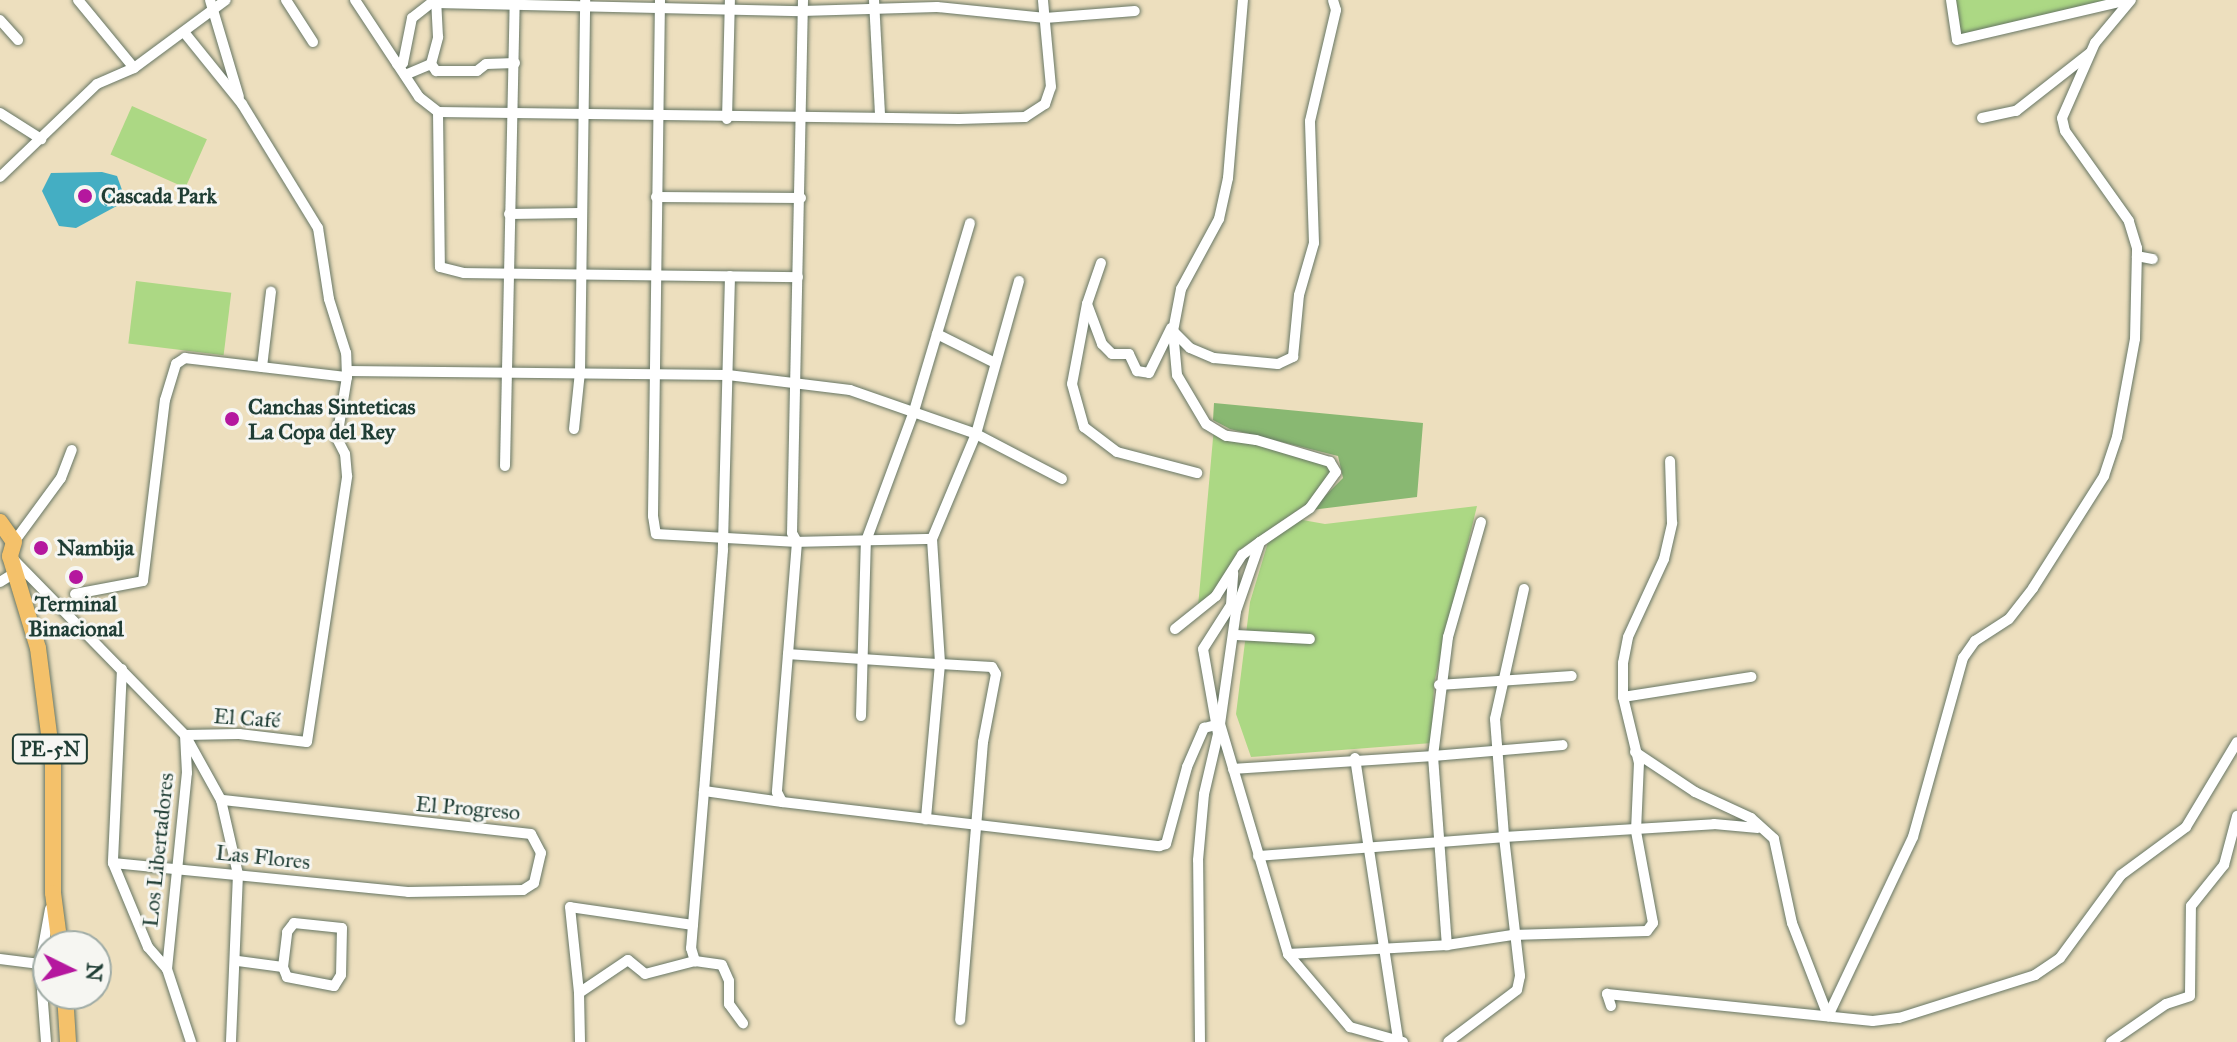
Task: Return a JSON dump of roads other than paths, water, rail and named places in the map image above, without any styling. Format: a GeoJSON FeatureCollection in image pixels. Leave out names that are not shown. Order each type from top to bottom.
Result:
{"type":"FeatureCollection","features":[{"type":"Feature","properties":{"kind":"highway","name":"PE-5N"},"geometry":{"type":"LineString","coordinates":[[0,522],[12,549],[38,648],[53,765],[53,893],[58,930]]}},
{"type":"Feature","properties":{"kind":"highway"},"geometry":{"type":"LineString","coordinates":[[66,1010],[68,1042]]}},
{"type":"Feature","properties":{"kind":"street"},"geometry":{"type":"LineString","coordinates":[[78,0],[134,68]]}},
{"type":"Feature","properties":{"kind":"street"},"geometry":{"type":"LineString","coordinates":[[0,177],[97,84],[134,68],[184,32],[213,4],[226,0]]}},
{"type":"Feature","properties":{"kind":"street"},"geometry":{"type":"LineString","coordinates":[[286,0],[313,42]]}},
{"type":"Feature","properties":{"kind":"street"},"geometry":{"type":"LineString","coordinates":[[355,0],[419,97],[438,112],[727,119],[803,115],[959,119],[1035,114],[1051,87],[1043,0]]}},
{"type":"Feature","properties":{"kind":"street"},"geometry":{"type":"LineString","coordinates":[[1175,629],[1216,596],[1242,555],[1325,492],[1334,479],[1334,466],[1256,440],[1226,436],[1206,424],[1177,375],[1174,327],[1181,289],[1219,219],[1228,178],[1243,0]]}},
{"type":"Feature","properties":{"kind":"street"},"geometry":{"type":"LineString","coordinates":[[1174,327],[1190,348],[1214,358],[1278,364],[1293,357],[1299,295],[1314,243],[1310,121],[1336,10],[1333,0]]}},
{"type":"Feature","properties":{"kind":"street"},"geometry":{"type":"LineString","coordinates":[[1951,0],[1957,40],[2128,0]]}},
{"type":"Feature","properties":{"kind":"street"},"geometry":{"type":"LineString","coordinates":[[1828,1016],[1913,837],[1963,658],[1975,641],[2009,619],[2033,588],[2104,476],[2135,339],[2137,256],[2129,221],[2065,131],[2062,118],[2091,52],[2128,0]]}},
{"type":"Feature","properties":{"kind":"street"},"geometry":{"type":"LineString","coordinates":[[397,64],[403,63],[412,18],[436,2],[874,4],[962,8],[1045,18],[1135,11]]}},
{"type":"Feature","properties":{"kind":"street"},"geometry":{"type":"LineString","coordinates":[[431,64],[438,37],[436,2]]}},
{"type":"Feature","properties":{"kind":"street"},"geometry":{"type":"LineString","coordinates":[[505,466],[516,2]]}},
{"type":"Feature","properties":{"kind":"street"},"geometry":{"type":"LineString","coordinates":[[574,429],[580,372],[585,3]]}},
{"type":"Feature","properties":{"kind":"street"},"geometry":{"type":"LineString","coordinates":[[213,4],[239,100]]}},
{"type":"Feature","properties":{"kind":"street"},"geometry":{"type":"LineString","coordinates":[[660,4],[655,117],[656,275],[652,372],[656,534],[797,542],[932,539]]}},
{"type":"Feature","properties":{"kind":"street"},"geometry":{"type":"LineString","coordinates":[[874,4],[880,116]]}},
{"type":"Feature","properties":{"kind":"street"},"geometry":{"type":"LineString","coordinates":[[727,119],[730,5]]}},
{"type":"Feature","properties":{"kind":"street"},"geometry":{"type":"LineString","coordinates":[[782,802],[777,792],[797,542],[792,533],[803,115],[802,6]]}},
{"type":"Feature","properties":{"kind":"street"},"geometry":{"type":"LineString","coordinates":[[0,20],[18,40]]}},
{"type":"Feature","properties":{"kind":"street"},"geometry":{"type":"LineString","coordinates":[[184,32],[239,100],[318,228],[347,374]]}},
{"type":"Feature","properties":{"kind":"street"},"geometry":{"type":"LineString","coordinates":[[1982,118],[2016,111],[2091,52]]}},
{"type":"Feature","properties":{"kind":"street"},"geometry":{"type":"LineString","coordinates":[[431,64],[436,71],[477,71],[486,64],[515,63]]}},
{"type":"Feature","properties":{"kind":"street"},"geometry":{"type":"LineString","coordinates":[[405,75],[431,64]]}},
{"type":"Feature","properties":{"kind":"street"},"geometry":{"type":"LineString","coordinates":[[438,112],[440,267],[464,273],[510,271],[798,277]]}},
{"type":"Feature","properties":{"kind":"street"},"geometry":{"type":"LineString","coordinates":[[0,113],[41,139]]}},
{"type":"Feature","properties":{"kind":"street"},"geometry":{"type":"LineString","coordinates":[[656,197],[801,198]]}},
{"type":"Feature","properties":{"kind":"street"},"geometry":{"type":"LineString","coordinates":[[509,214],[580,213]]}},
{"type":"Feature","properties":{"kind":"street"},"geometry":{"type":"LineString","coordinates":[[861,716],[859,658],[866,541],[914,411],[970,223]]}},
{"type":"Feature","properties":{"kind":"street"},"geometry":{"type":"LineString","coordinates":[[2137,256],[2153,259]]}},
{"type":"Feature","properties":{"kind":"street"},"geometry":{"type":"LineString","coordinates":[[1101,263],[1087,304],[1072,384],[1084,427],[1117,452],[1197,473]]}},
{"type":"Feature","properties":{"kind":"street"},"geometry":{"type":"LineString","coordinates":[[695,961],[693,925],[723,537],[730,276]]}},
{"type":"Feature","properties":{"kind":"street"},"geometry":{"type":"LineString","coordinates":[[926,819],[940,664],[932,539],[976,434],[1019,281]]}},
{"type":"Feature","properties":{"kind":"street"},"geometry":{"type":"LineString","coordinates":[[262,367],[271,292]]}},
{"type":"Feature","properties":{"kind":"street"},"geometry":{"type":"LineString","coordinates":[[1087,304],[1102,344],[1112,354],[1129,354],[1137,371],[1149,373],[1155,367],[1174,327]]}},
{"type":"Feature","properties":{"kind":"street"},"geometry":{"type":"LineString","coordinates":[[937,334],[995,363]]}},
{"type":"Feature","properties":{"kind":"street"},"geometry":{"type":"LineString","coordinates":[[75,594],[143,581],[165,400],[176,364],[185,358],[347,374],[652,372],[794,381],[850,390],[914,411],[976,434],[1062,479]]}},
{"type":"Feature","properties":{"kind":"street","name":"El Café"},"geometry":{"type":"LineString","coordinates":[[185,735],[239,734],[307,742],[347,476],[345,454],[337,438],[347,374]]}},
{"type":"Feature","properties":{"kind":"street"},"geometry":{"type":"LineString","coordinates":[[72,450],[61,478],[12,549],[185,735],[221,800],[238,874],[238,961],[231,1042]]}},
{"type":"Feature","properties":{"kind":"street"},"geometry":{"type":"LineString","coordinates":[[1288,954],[1447,945],[1512,935],[1647,931],[1653,923],[1636,831],[1639,763],[1634,752],[1635,733],[1623,697],[1628,637],[1664,559],[1672,523],[1670,461]]}},
{"type":"Feature","properties":{"kind":"street"},"geometry":{"type":"LineString","coordinates":[[1447,945],[1433,756],[1439,685],[1481,522]]}},
{"type":"Feature","properties":{"kind":"street"},"geometry":{"type":"LineString","coordinates":[[1200,1042],[1198,860],[1204,794],[1236,635],[1236,611],[1260,542]]}},
{"type":"Feature","properties":{"kind":"street"},"geometry":{"type":"LineString","coordinates":[[0,582],[16,572]]}},
{"type":"Feature","properties":{"kind":"street"},"geometry":{"type":"LineString","coordinates":[[1233,573],[1231,605],[1203,649],[1218,723],[1288,954],[1350,1027],[1401,1041],[1365,846],[1355,758]]}},
{"type":"Feature","properties":{"kind":"street"},"geometry":{"type":"LineString","coordinates":[[1448,1042],[1517,990],[1520,976],[1512,935],[1497,749],[1501,682],[1524,589]]}},
{"type":"Feature","properties":{"kind":"street"},"geometry":{"type":"LineString","coordinates":[[1236,635],[1310,639]]}},
{"type":"Feature","properties":{"kind":"street"},"geometry":{"type":"LineString","coordinates":[[788,654],[992,667],[996,674],[983,742],[960,1020]]}},
{"type":"Feature","properties":{"kind":"street"},"geometry":{"type":"LineString","coordinates":[[122,669],[113,863],[148,947],[167,969],[191,1042]]}},
{"type":"Feature","properties":{"kind":"street"},"geometry":{"type":"LineString","coordinates":[[1439,685],[1572,676]]}},
{"type":"Feature","properties":{"kind":"street"},"geometry":{"type":"LineString","coordinates":[[1623,697],[1751,677]]}},
{"type":"Feature","properties":{"kind":"street"},"geometry":{"type":"LineString","coordinates":[[704,791],[977,824],[1045,836],[1166,844],[1187,767],[1204,728],[1218,723]]}},
{"type":"Feature","properties":{"kind":"street","name":"Los Libertadores"},"geometry":{"type":"LineString","coordinates":[[167,969],[187,773],[185,735]]}},
{"type":"Feature","properties":{"kind":"street"},"geometry":{"type":"LineString","coordinates":[[1611,1006],[1607,994],[1828,1016],[1899,1018],[2047,966],[2060,958],[2121,875],[2186,827],[2237,742]]}},
{"type":"Feature","properties":{"kind":"street"},"geometry":{"type":"LineString","coordinates":[[1233,769],[1563,745]]}},
{"type":"Feature","properties":{"kind":"street"},"geometry":{"type":"LineString","coordinates":[[1634,752],[1695,792],[1751,818],[1758,828]]}},
{"type":"Feature","properties":{"kind":"street","name":"El Progreso"},"geometry":{"type":"LineString","coordinates":[[221,800],[531,834],[538,841],[541,853],[530,888],[408,892]]}},
{"type":"Feature","properties":{"kind":"street"},"geometry":{"type":"LineString","coordinates":[[2111,1042],[2166,1004],[2190,996],[2191,906],[2224,865],[2237,816]]}},
{"type":"Feature","properties":{"kind":"street"},"geometry":{"type":"LineString","coordinates":[[1258,856],[1365,846],[1714,824],[1764,827],[1780,853],[1792,923],[1828,1016]]}},
{"type":"Feature","properties":{"kind":"street","name":"Las Flores"},"geometry":{"type":"LineString","coordinates":[[113,863],[408,892]]}},
{"type":"Feature","properties":{"kind":"street"},"geometry":{"type":"LineString","coordinates":[[46,930],[53,893]]}},
{"type":"Feature","properties":{"kind":"street"},"geometry":{"type":"LineString","coordinates":[[580,1042],[579,993],[570,907],[693,925]]}},
{"type":"Feature","properties":{"kind":"street"},"geometry":{"type":"LineString","coordinates":[[238,961],[283,967],[295,982],[334,986],[341,975],[345,932],[294,923],[287,932],[283,967]]}},
{"type":"Feature","properties":{"kind":"street"},"geometry":{"type":"LineString","coordinates":[[0,959],[32,963]]}},
{"type":"Feature","properties":{"kind":"street"},"geometry":{"type":"LineString","coordinates":[[579,993],[628,960],[645,974],[695,961],[722,965],[729,981],[729,1004],[743,1023]]}},
{"type":"Feature","properties":{"kind":"street"},"geometry":{"type":"LineString","coordinates":[[44,1010],[46,1042]]}},
{"type":"Feature","properties":{"kind":"water","name":"Cascada Park"},"geometry":{"type":"Polygon","coordinates":[[[102,172],[117,176],[126,201],[76,228],[59,226],[42,191],[51,173],[102,172]]]}},
{"type":"Feature","properties":{"kind":"place","name":"Cascada Park"},"geometry":{"type":"Point","coordinates":[85,196]}},
{"type":"Feature","properties":{"kind":"place","name":"Canchas Sinteticas La Copa del Rey"},"geometry":{"type":"Point","coordinates":[232,419]}},
{"type":"Feature","properties":{"kind":"place","name":"Nambija"},"geometry":{"type":"Point","coordinates":[41,548]}},
{"type":"Feature","properties":{"kind":"place","name":"Terminal Binacional"},"geometry":{"type":"Point","coordinates":[76,577]}}]}
